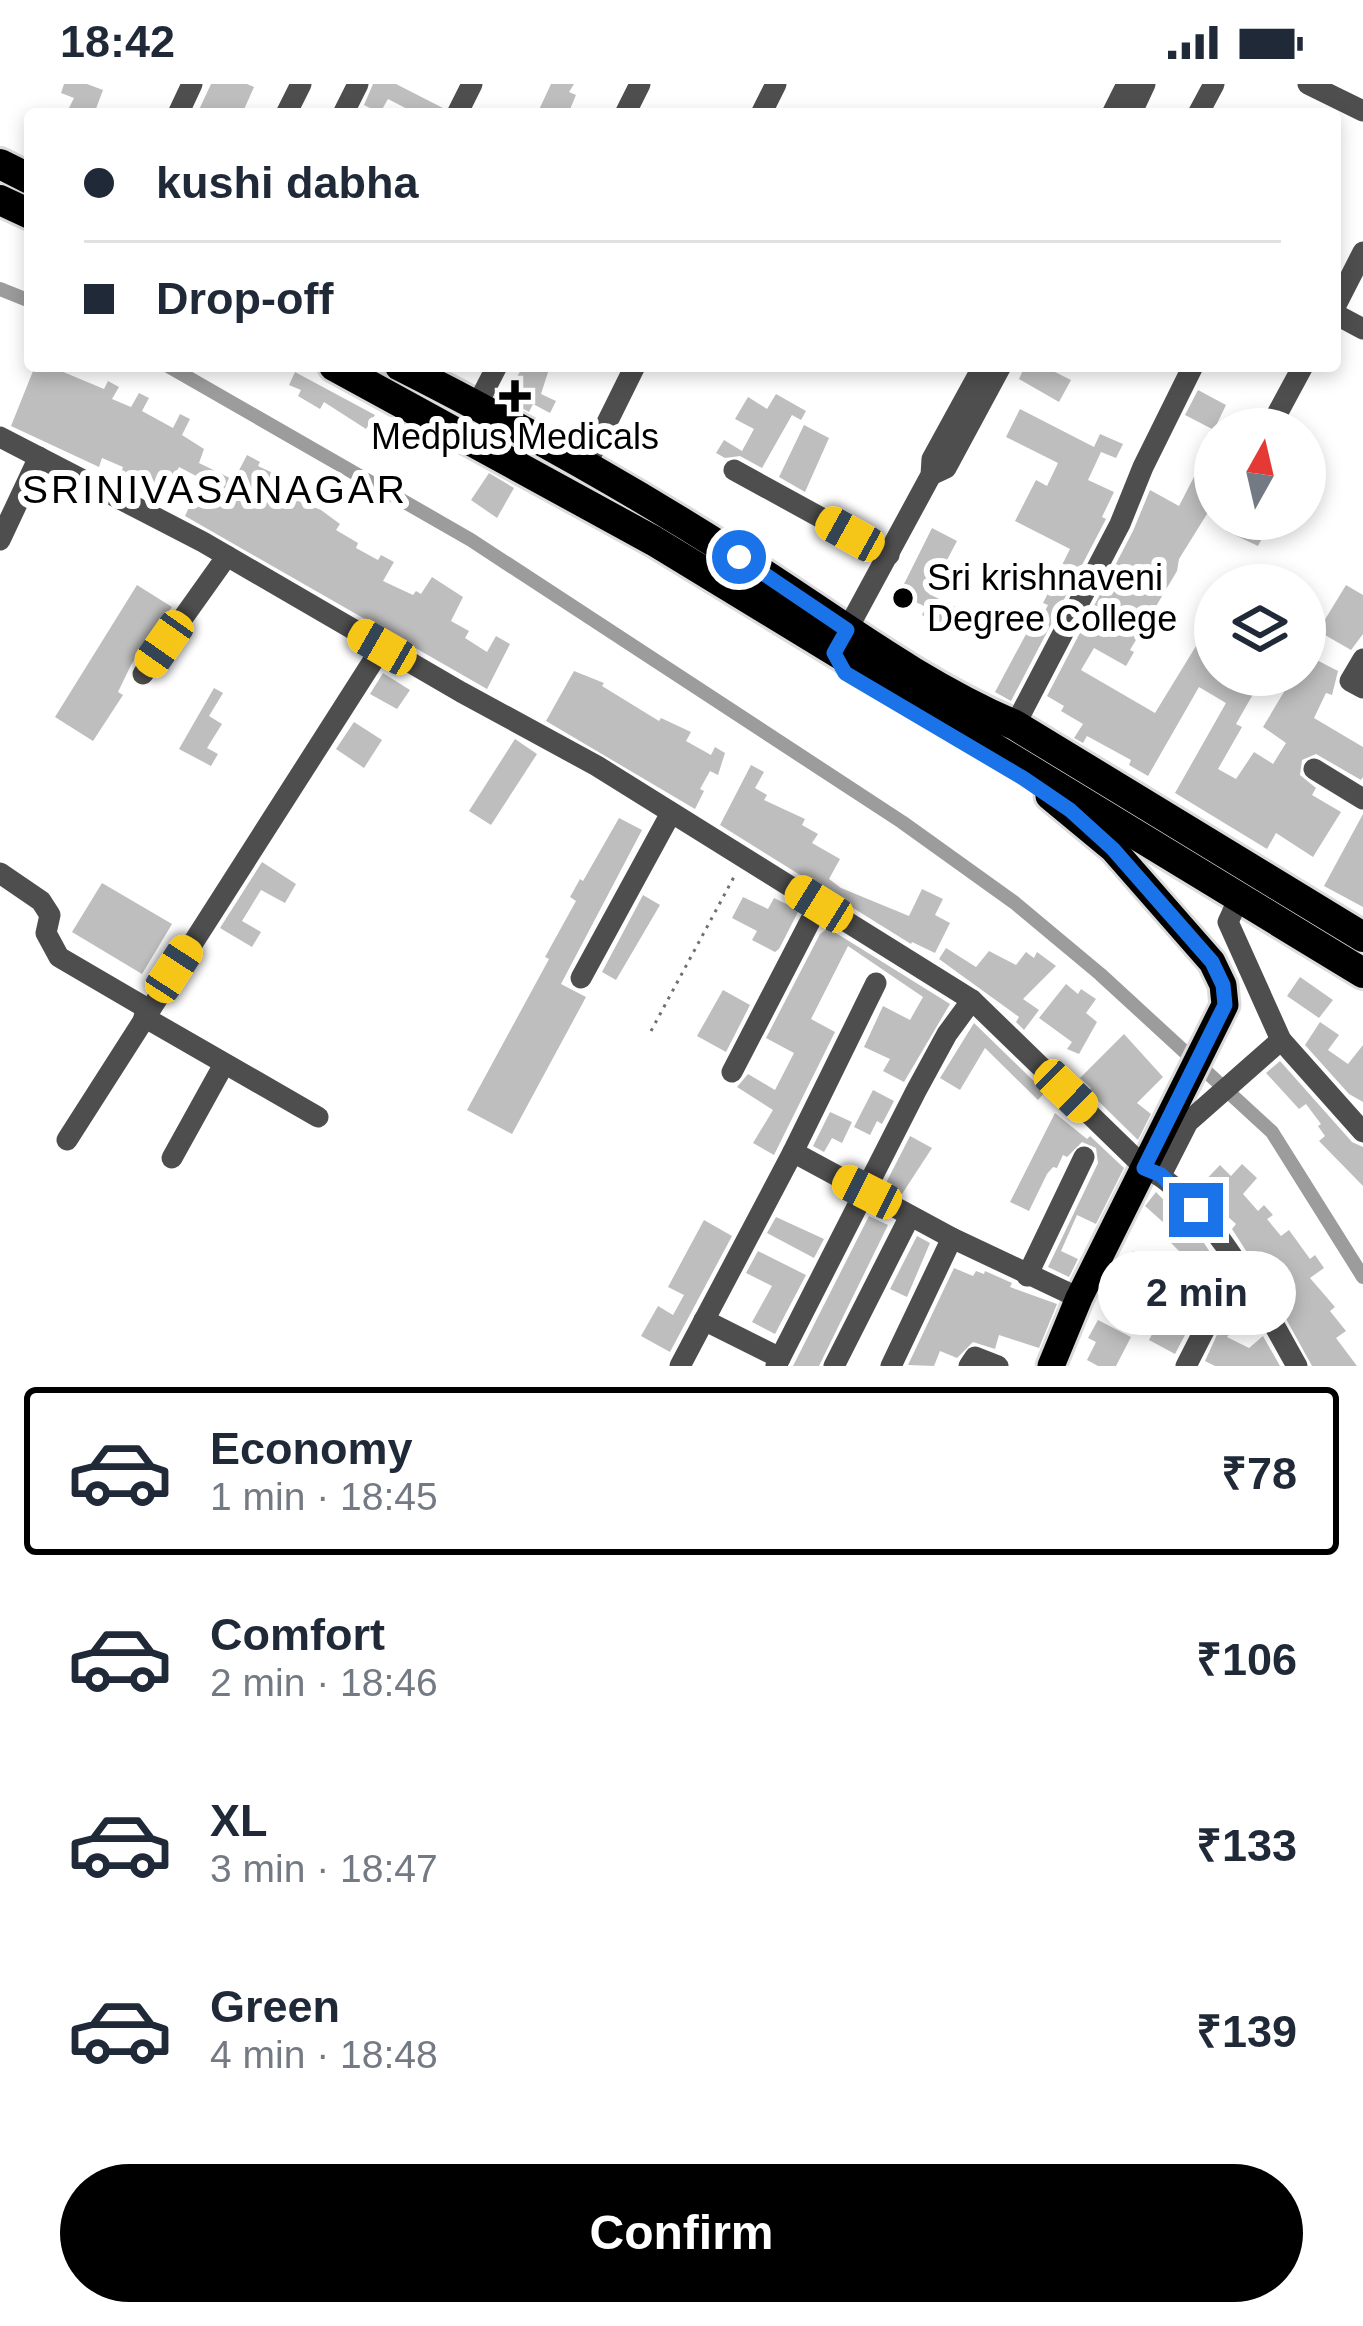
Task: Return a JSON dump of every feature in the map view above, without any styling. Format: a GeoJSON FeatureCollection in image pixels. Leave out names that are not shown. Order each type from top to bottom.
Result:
{"type":"FeatureCollection","features":[{"type":"Feature","properties":{"kind":"highway"},"geometry":{"type":"LineString","coordinates":[[345,372],[729,570]]}},
{"type":"Feature","properties":{"kind":"highway"},"geometry":{"type":"LineString","coordinates":[[412,372],[586,465],[729,570],[1183,866],[1363,974]]}},
{"type":"Feature","properties":{"kind":"highway"},"geometry":{"type":"LineString","coordinates":[[840,641],[1015,725],[1363,937]]}},
{"type":"Feature","properties":{"kind":"highway"},"geometry":{"type":"LineString","coordinates":[[1113,849],[1156,854],[1183,866]]}},
{"type":"Feature","properties":{"kind":"main road"},"geometry":{"type":"LineString","coordinates":[[840,641],[841,667],[853,679],[1070,810],[1113,849],[1212,962],[1223,985],[1225,1005],[1154,1162],[1079,1298],[1055,1364]]}},
{"type":"Feature","properties":{"kind":"street"},"geometry":{"type":"LineString","coordinates":[[1319,94],[1363,111]]}},
{"type":"Feature","properties":{"kind":"street"},"geometry":{"type":"LineString","coordinates":[[1341,297],[1363,251]]}},
{"type":"Feature","properties":{"kind":"street"},"geometry":{"type":"LineString","coordinates":[[477,405],[494,372]]}},
{"type":"Feature","properties":{"kind":"street"},"geometry":{"type":"LineString","coordinates":[[586,465],[632,372]]}},
{"type":"Feature","properties":{"kind":"street"},"geometry":{"type":"LineString","coordinates":[[840,641],[931,475],[932,459],[980,372]]}},
{"type":"Feature","properties":{"kind":"street"},"geometry":{"type":"LineString","coordinates":[[931,475],[946,468],[997,372]]}},
{"type":"Feature","properties":{"kind":"street"},"geometry":{"type":"LineString","coordinates":[[1015,725],[1120,524],[1189,372]]}},
{"type":"Feature","properties":{"kind":"street"},"geometry":{"type":"LineString","coordinates":[[1280,408],[1300,372]]}},
{"type":"Feature","properties":{"kind":"street"},"geometry":{"type":"LineString","coordinates":[[0,437],[227,556],[596,766],[972,1000],[1154,1162],[1248,1280],[1298,1366]]}},
{"type":"Feature","properties":{"kind":"street"},"geometry":{"type":"LineString","coordinates":[[0,540],[39,457]]}},
{"type":"Feature","properties":{"kind":"street"},"geometry":{"type":"LineString","coordinates":[[734,470],[889,555]]}},
{"type":"Feature","properties":{"kind":"street"},"geometry":{"type":"LineString","coordinates":[[143,674],[227,556]]}},
{"type":"Feature","properties":{"kind":"street"},"geometry":{"type":"LineString","coordinates":[[67,1140],[382,647]]}},
{"type":"Feature","properties":{"kind":"street"},"geometry":{"type":"LineString","coordinates":[[1363,659],[1350,681],[1363,688]]}},
{"type":"Feature","properties":{"kind":"street"},"geometry":{"type":"LineString","coordinates":[[1314,769],[1363,799]]}},
{"type":"Feature","properties":{"kind":"street"},"geometry":{"type":"LineString","coordinates":[[581,978],[671,812]]}},
{"type":"Feature","properties":{"kind":"street"},"geometry":{"type":"LineString","coordinates":[[0,873],[41,901],[50,915],[46,933],[59,957],[223,1066],[318,1117]]}},
{"type":"Feature","properties":{"kind":"street"},"geometry":{"type":"LineString","coordinates":[[1238,899],[1228,922],[1273,1047],[1363,1132]]}},
{"type":"Feature","properties":{"kind":"street"},"geometry":{"type":"LineString","coordinates":[[732,1072],[819,904]]}},
{"type":"Feature","properties":{"kind":"street"},"geometry":{"type":"LineString","coordinates":[[680,1366],[876,983]]}},
{"type":"Feature","properties":{"kind":"street"},"geometry":{"type":"LineString","coordinates":[[704,1320],[778,1362],[947,1034],[972,1000]]}},
{"type":"Feature","properties":{"kind":"street"},"geometry":{"type":"LineString","coordinates":[[1154,1162],[1188,1122],[1273,1047]]}},
{"type":"Feature","properties":{"kind":"street"},"geometry":{"type":"LineString","coordinates":[[172,1158],[223,1066]]}},
{"type":"Feature","properties":{"kind":"street"},"geometry":{"type":"LineString","coordinates":[[793,1152],[952,1238],[1079,1298]]}},
{"type":"Feature","properties":{"kind":"street"},"geometry":{"type":"LineString","coordinates":[[1027,1276],[1084,1157]]}},
{"type":"Feature","properties":{"kind":"street"},"geometry":{"type":"LineString","coordinates":[[833,1366],[910,1216]]}},
{"type":"Feature","properties":{"kind":"street"},"geometry":{"type":"LineString","coordinates":[[891,1366],[952,1238]]}},
{"type":"Feature","properties":{"kind":"street"},"geometry":{"type":"LineString","coordinates":[[1186,1366],[1211,1317]]}},
{"type":"Feature","properties":{"kind":"street"},"geometry":{"type":"LineString","coordinates":[[969,1366],[975,1357],[998,1366]]}},
{"type":"Feature","properties":{"kind":"path"},"geometry":{"type":"LineString","coordinates":[[651,1031],[744,858]]}},
{"type":"Feature","properties":{"kind":"building"},"geometry":{"type":"Polygon","coordinates":[[[64,84],[103,90],[96,108],[69,108],[74,98],[61,93],[64,84]]]}},
{"type":"Feature","properties":{"kind":"building"},"geometry":{"type":"Polygon","coordinates":[[[211,84],[254,87],[245,108],[200,108],[211,84]]]}},
{"type":"Feature","properties":{"kind":"building"},"geometry":{"type":"Polygon","coordinates":[[[373,84],[396,84],[443,108],[405,108],[388,99],[383,108],[364,105],[373,84]]]}},
{"type":"Feature","properties":{"kind":"building"},"geometry":{"type":"Polygon","coordinates":[[[551,84],[574,84],[569,92],[576,95],[571,108],[540,108],[551,84]]]}},
{"type":"Feature","properties":{"kind":"building"},"geometry":{"type":"Polygon","coordinates":[[[33,372],[63,372],[104,389],[108,381],[119,387],[112,399],[131,407],[139,393],[149,398],[142,411],[173,428],[180,414],[190,419],[182,435],[204,449],[199,463],[234,480],[247,455],[260,462],[258,466],[275,474],[267,489],[321,510],[340,524],[336,530],[358,543],[356,548],[378,560],[381,555],[394,562],[383,581],[413,595],[421,594],[432,577],[463,597],[451,621],[469,631],[465,638],[487,652],[496,636],[510,644],[487,689],[185,516],[202,479],[179,467],[160,501],[118,481],[123,467],[102,458],[99,467],[11,426],[33,372]]]}},
{"type":"Feature","properties":{"kind":"building"},"geometry":{"type":"Polygon","coordinates":[[[295,372],[375,415],[366,429],[324,402],[320,409],[298,396],[301,390],[289,385],[295,372]]]}},
{"type":"Feature","properties":{"kind":"building"},"geometry":{"type":"Polygon","coordinates":[[[520,372],[548,372],[541,394],[556,401],[550,413],[533,404],[529,412],[505,399],[520,372]]]}},
{"type":"Feature","properties":{"kind":"building"},"geometry":{"type":"Polygon","coordinates":[[[1022,372],[1055,372],[1071,380],[1059,402],[1019,379],[1022,372]]]}},
{"type":"Feature","properties":{"kind":"building"},"geometry":{"type":"Polygon","coordinates":[[[1198,390],[1226,405],[1194,408],[1194,420],[1185,415],[1198,390]]]}},
{"type":"Feature","properties":{"kind":"building"},"geometry":{"type":"Polygon","coordinates":[[[776,394],[806,411],[801,420],[792,415],[762,468],[740,456],[725,458],[716,453],[724,440],[742,451],[754,429],[735,419],[748,397],[767,409],[776,394]]]}},
{"type":"Feature","properties":{"kind":"building"},"geometry":{"type":"Polygon","coordinates":[[[1020,409],[1094,447],[1100,434],[1123,444],[1116,458],[1101,452],[1088,480],[1114,492],[1102,517],[1106,519],[1011,701],[995,692],[1032,623],[1037,626],[1070,549],[1015,521],[1036,480],[1047,486],[1058,463],[1006,437],[1020,409]]]}},
{"type":"Feature","properties":{"kind":"building"},"geometry":{"type":"Polygon","coordinates":[[[804,425],[829,438],[805,492],[779,477],[804,425]]]}},
{"type":"Feature","properties":{"kind":"building"},"geometry":{"type":"Polygon","coordinates":[[[489,473],[514,488],[497,518],[471,500],[489,473]]]}},
{"type":"Feature","properties":{"kind":"building"},"geometry":{"type":"Polygon","coordinates":[[[1194,477],[1194,535],[1130,650],[1134,652],[1126,666],[1094,648],[1081,670],[1155,713],[1194,649],[1194,696],[1148,776],[1129,765],[1131,760],[1087,736],[1083,743],[1074,738],[1083,724],[1047,696],[1150,490],[1179,506],[1194,477]]]}},
{"type":"Feature","properties":{"kind":"building"},"geometry":{"type":"Polygon","coordinates":[[[932,528],[957,541],[929,594],[960,609],[950,629],[922,615],[926,607],[899,594],[932,528]]]}},
{"type":"Feature","properties":{"kind":"building"},"geometry":{"type":"Polygon","coordinates":[[[137,585],[172,607],[131,665],[118,692],[123,695],[93,741],[55,717],[137,585]]]}},
{"type":"Feature","properties":{"kind":"building"},"geometry":{"type":"Polygon","coordinates":[[[1346,585],[1363,595],[1363,634],[1351,650],[1326,636],[1326,618],[1346,585]]]}},
{"type":"Feature","properties":{"kind":"building"},"geometry":{"type":"Polygon","coordinates":[[[1326,665],[1338,671],[1332,695],[1326,693],[1326,665]]]}},
{"type":"Feature","properties":{"kind":"building"},"geometry":{"type":"Polygon","coordinates":[[[574,671],[604,683],[602,686],[659,721],[691,732],[686,741],[711,755],[715,747],[725,753],[718,775],[710,771],[700,789],[704,791],[695,809],[546,721],[574,671]]]}},
{"type":"Feature","properties":{"kind":"building"},"geometry":{"type":"Polygon","coordinates":[[[383,673],[410,690],[397,709],[370,694],[383,673]]]}},
{"type":"Feature","properties":{"kind":"building"},"geometry":{"type":"Polygon","coordinates":[[[214,688],[223,693],[209,716],[222,724],[207,748],[218,754],[211,766],[179,749],[214,688]]]}},
{"type":"Feature","properties":{"kind":"building"},"geometry":{"type":"Polygon","coordinates":[[[1214,696],[1252,696],[1236,724],[1242,727],[1218,769],[1236,779],[1254,752],[1273,764],[1286,743],[1263,727],[1281,696],[1325,696],[1314,718],[1363,747],[1361,780],[1316,754],[1302,760],[1300,775],[1316,788],[1312,795],[1341,812],[1313,857],[1276,833],[1267,849],[1175,793],[1226,703],[1214,696]]]}},
{"type":"Feature","properties":{"kind":"building"},"geometry":{"type":"Polygon","coordinates":[[[354,722],[382,740],[364,768],[336,749],[354,722]]]}},
{"type":"Feature","properties":{"kind":"building"},"geometry":{"type":"Polygon","coordinates":[[[515,739],[537,754],[491,825],[469,811],[515,739]]]}},
{"type":"Feature","properties":{"kind":"building"},"geometry":{"type":"Polygon","coordinates":[[[751,765],[764,772],[755,788],[767,795],[764,800],[805,819],[802,825],[818,834],[812,843],[840,859],[829,879],[841,888],[909,916],[922,889],[943,899],[935,915],[950,923],[935,953],[911,944],[720,825],[751,765]]]}},
{"type":"Feature","properties":{"kind":"building"},"geometry":{"type":"Polygon","coordinates":[[[1363,814],[1363,907],[1324,886],[1363,814]]]}},
{"type":"Feature","properties":{"kind":"building"},"geometry":{"type":"Polygon","coordinates":[[[619,818],[642,830],[561,984],[586,997],[512,1134],[467,1110],[549,959],[545,957],[576,901],[570,897],[619,818]]]}},
{"type":"Feature","properties":{"kind":"building"},"geometry":{"type":"Polygon","coordinates":[[[262,862],[296,884],[285,903],[261,890],[242,921],[261,932],[252,947],[220,928],[262,862]]]}},
{"type":"Feature","properties":{"kind":"building"},"geometry":{"type":"Polygon","coordinates":[[[102,883],[172,924],[142,974],[72,932],[102,883]]]}},
{"type":"Feature","properties":{"kind":"building"},"geometry":{"type":"Polygon","coordinates":[[[643,895],[660,905],[616,980],[602,972],[643,895]]]}},
{"type":"Feature","properties":{"kind":"building"},"geometry":{"type":"Polygon","coordinates":[[[743,897],[768,909],[774,898],[799,910],[775,952],[752,940],[757,931],[732,918],[743,897]]]}},
{"type":"Feature","properties":{"kind":"building"},"geometry":{"type":"Polygon","coordinates":[[[828,928],[950,1004],[904,1082],[883,1071],[890,1059],[864,1047],[883,1006],[910,1020],[923,997],[848,946],[811,1019],[835,1032],[774,1155],[753,1143],[773,1110],[737,1087],[748,1074],[775,1090],[794,1053],[766,1038],[820,934],[828,928]]]}},
{"type":"Feature","properties":{"kind":"building"},"geometry":{"type":"Polygon","coordinates":[[[946,948],[976,967],[989,951],[1016,965],[1026,952],[1034,958],[1037,952],[1056,966],[1023,999],[1039,1010],[1024,1030],[1016,1022],[1019,1017],[939,959],[946,948]]]}},
{"type":"Feature","properties":{"kind":"building"},"geometry":{"type":"Polygon","coordinates":[[[1300,977],[1333,1000],[1319,1018],[1287,996],[1300,977]]]}},
{"type":"Feature","properties":{"kind":"building"},"geometry":{"type":"Polygon","coordinates":[[[1066,984],[1096,999],[1086,1013],[1097,1022],[1079,1054],[1067,1049],[1072,1042],[1039,1018],[1066,984]]]}},
{"type":"Feature","properties":{"kind":"building"},"geometry":{"type":"Polygon","coordinates":[[[723,990],[750,1005],[726,1052],[697,1036],[723,990]]]}},
{"type":"Feature","properties":{"kind":"building"},"geometry":{"type":"Polygon","coordinates":[[[1320,1022],[1339,1035],[1328,1050],[1348,1064],[1363,1045],[1363,1102],[1349,1094],[1305,1045],[1320,1022]]]}},
{"type":"Feature","properties":{"kind":"building"},"geometry":{"type":"Polygon","coordinates":[[[974,1023],[1045,1092],[1038,1100],[985,1048],[960,1090],[940,1078],[974,1023]]]}},
{"type":"Feature","properties":{"kind":"building"},"geometry":{"type":"Polygon","coordinates":[[[1124,1034],[1163,1077],[1137,1103],[1151,1114],[1138,1140],[1080,1078],[1124,1034]]]}},
{"type":"Feature","properties":{"kind":"building"},"geometry":{"type":"Polygon","coordinates":[[[1280,1061],[1352,1142],[1363,1147],[1363,1186],[1319,1141],[1325,1136],[1321,1124],[1306,1104],[1299,1109],[1266,1073],[1280,1061]]]}},
{"type":"Feature","properties":{"kind":"building"},"geometry":{"type":"Polygon","coordinates":[[[873,1090],[894,1101],[870,1135],[854,1127],[873,1090]]]}},
{"type":"Feature","properties":{"kind":"building"},"geometry":{"type":"Polygon","coordinates":[[[830,1112],[852,1122],[842,1143],[832,1138],[824,1152],[813,1146],[830,1112]]]}},
{"type":"Feature","properties":{"kind":"building"},"geometry":{"type":"Polygon","coordinates":[[[1055,1113],[1087,1139],[1090,1136],[1124,1168],[1096,1224],[1077,1215],[1061,1251],[1078,1259],[1069,1277],[1048,1267],[1098,1163],[1096,1148],[1082,1142],[1067,1157],[1063,1155],[1057,1168],[1047,1174],[1029,1211],[1010,1202],[1055,1113]]]}},
{"type":"Feature","properties":{"kind":"building"},"geometry":{"type":"Polygon","coordinates":[[[910,1136],[932,1148],[902,1194],[885,1185],[910,1136]]]}},
{"type":"Feature","properties":{"kind":"building"},"geometry":{"type":"Polygon","coordinates":[[[1242,1164],[1257,1178],[1243,1194],[1258,1211],[1264,1205],[1273,1215],[1267,1219],[1281,1236],[1289,1230],[1310,1259],[1315,1255],[1324,1268],[1310,1278],[1335,1307],[1330,1311],[1346,1331],[1336,1338],[1357,1366],[1312,1366],[1232,1229],[1236,1224],[1197,1189],[1220,1165],[1231,1176],[1242,1164]]]}},
{"type":"Feature","properties":{"kind":"building"},"geometry":{"type":"Polygon","coordinates":[[[1156,1192],[1200,1237],[1249,1311],[1227,1337],[1249,1348],[1263,1336],[1280,1366],[1215,1366],[1205,1361],[1226,1315],[1219,1304],[1195,1288],[1180,1316],[1184,1319],[1177,1331],[1185,1335],[1175,1354],[1149,1340],[1161,1318],[1118,1295],[1130,1272],[1126,1263],[1133,1251],[1176,1274],[1189,1261],[1167,1239],[1174,1232],[1145,1206],[1156,1192]]]}},
{"type":"Feature","properties":{"kind":"building"},"geometry":{"type":"Polygon","coordinates":[[[869,1216],[888,1225],[819,1366],[793,1366],[869,1216]]]}},
{"type":"Feature","properties":{"kind":"building"},"geometry":{"type":"Polygon","coordinates":[[[776,1217],[824,1239],[814,1258],[767,1233],[776,1217]]]}},
{"type":"Feature","properties":{"kind":"building"},"geometry":{"type":"Polygon","coordinates":[[[704,1220],[732,1236],[670,1352],[641,1336],[658,1306],[673,1315],[684,1295],[668,1287],[704,1220]]]}},
{"type":"Feature","properties":{"kind":"building"},"geometry":{"type":"Polygon","coordinates":[[[917,1236],[930,1243],[907,1297],[890,1289],[917,1236]]]}},
{"type":"Feature","properties":{"kind":"building"},"geometry":{"type":"Polygon","coordinates":[[[758,1251],[806,1275],[775,1334],[752,1322],[772,1286],[746,1273],[758,1251]]]}},
{"type":"Feature","properties":{"kind":"building"},"geometry":{"type":"Polygon","coordinates":[[[954,1268],[973,1276],[985,1271],[1012,1283],[1010,1287],[1057,1304],[1039,1348],[999,1335],[995,1349],[973,1342],[957,1358],[940,1351],[934,1366],[908,1365],[954,1268]]]}},
{"type":"Feature","properties":{"kind":"building"},"geometry":{"type":"Polygon","coordinates":[[[1098,1320],[1131,1337],[1116,1366],[1098,1366],[1087,1360],[1096,1342],[1088,1338],[1098,1320]]]}},
{"type":"Feature","properties":{"kind":"waterway"},"geometry":{"type":"LineString","coordinates":[[0,289],[24,299]]}},
{"type":"Feature","properties":{"kind":"waterway"},"geometry":{"type":"LineString","coordinates":[[178,372],[471,540],[902,822],[1015,903],[1272,1132],[1363,1277]]}},
{"type":"Feature","properties":{"kind":"place","name":"Medplus Medicals"},"geometry":{"type":"Point","coordinates":[515,396]}},
{"type":"Feature","properties":{"kind":"place","name":"Sri krishnaveni Degree College"},"geometry":{"type":"Point","coordinates":[903,598]}},
{"type":"Feature","properties":{"kind":"district","name":"SRINIVASANAGAR"},"geometry":{"type":"Point","coordinates":[215,489]}},
{"type":"Feature","properties":{"kind":"route"},"geometry":{"type":"LineString","coordinates":[[739,557],[847,630],[834,653],[845,673],[1023,778],[1089,826],[1212,962],[1223,985],[1225,1005],[1144,1168],[1161,1175],[1196,1210]]}}]}
